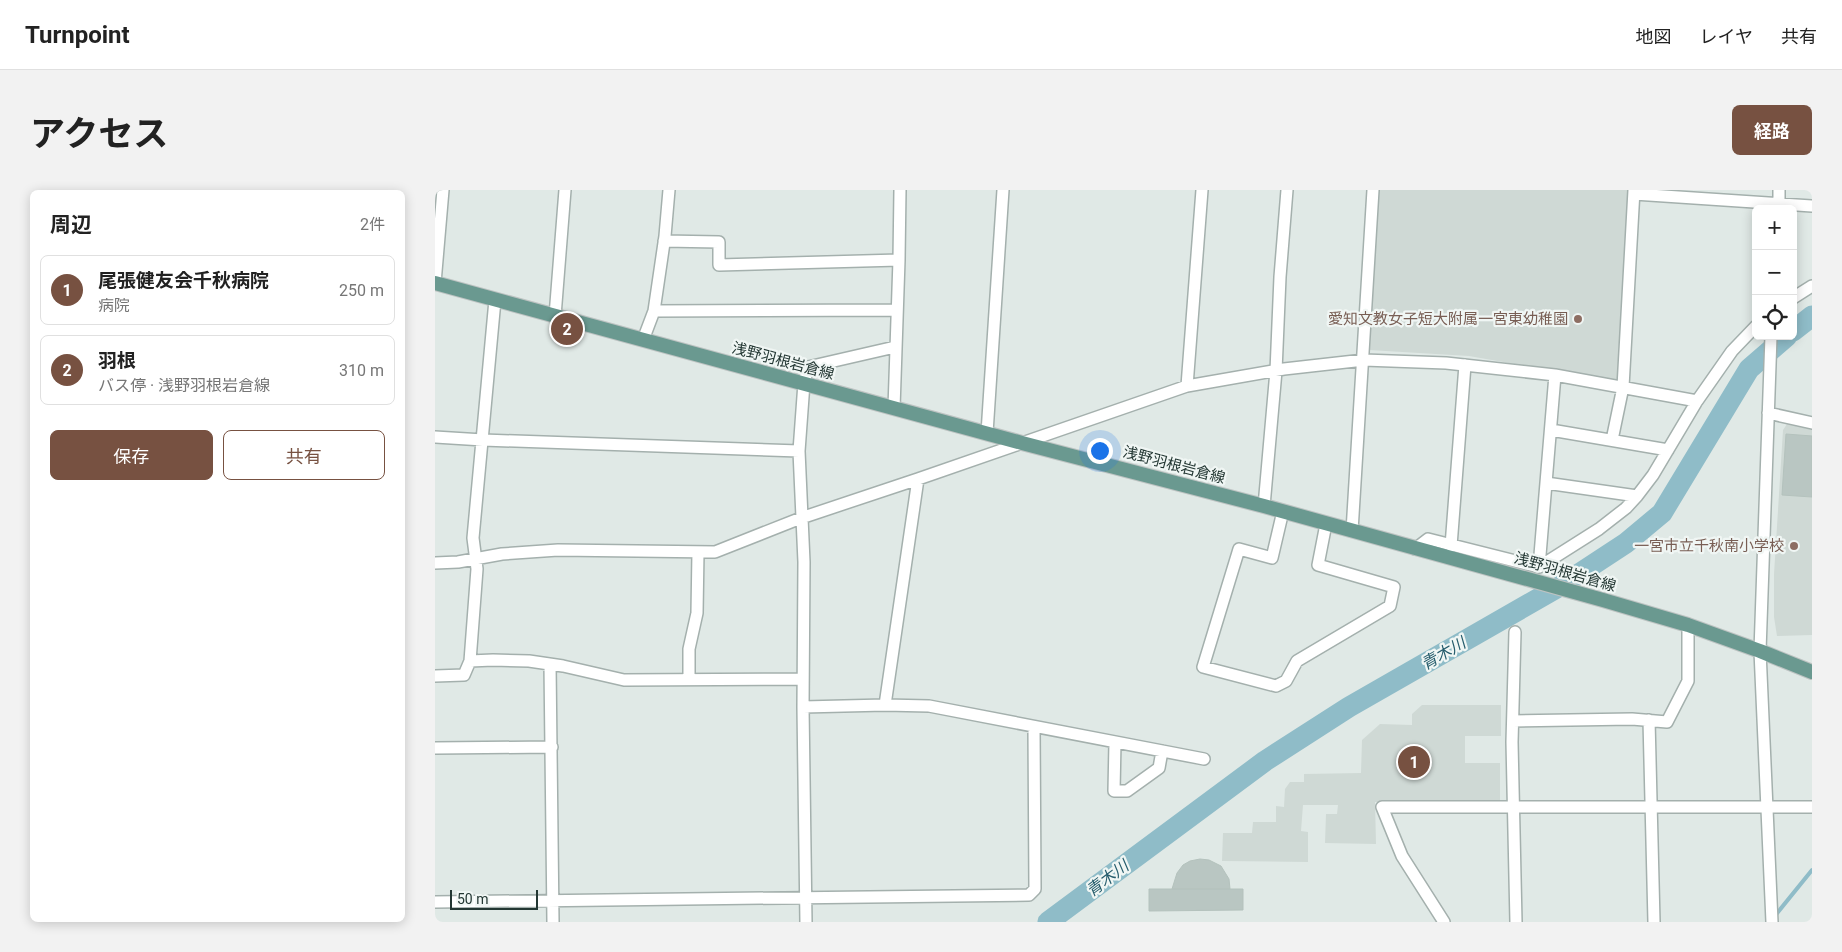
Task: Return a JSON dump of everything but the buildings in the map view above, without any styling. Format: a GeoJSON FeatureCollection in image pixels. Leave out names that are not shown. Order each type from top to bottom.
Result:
{"type":"FeatureCollection","features":[{"type":"Feature","properties":{"kind":"main road","name":"浅野羽根岩倉線"},"geometry":{"type":"LineString","coordinates":[[435,283],[1023,443],[1283,511],[1603,600],[1688,626],[1760,651],[1812,672]]}},
{"type":"Feature","properties":{"kind":"street"},"geometry":{"type":"LineString","coordinates":[[435,283],[443,190]]}},
{"type":"Feature","properties":{"kind":"street"},"geometry":{"type":"LineString","coordinates":[[555,316],[565,190]]}},
{"type":"Feature","properties":{"kind":"street"},"geometry":{"type":"LineString","coordinates":[[643,340],[653,311],[665,241],[669,190]]}},
{"type":"Feature","properties":{"kind":"street"},"geometry":{"type":"LineString","coordinates":[[894,408],[900,190]]}},
{"type":"Feature","properties":{"kind":"street"},"geometry":{"type":"LineString","coordinates":[[987,433],[1003,190]]}},
{"type":"Feature","properties":{"kind":"street"},"geometry":{"type":"LineString","coordinates":[[1187,386],[1202,190]]}},
{"type":"Feature","properties":{"kind":"street"},"geometry":{"type":"LineString","coordinates":[[1264,506],[1276,370],[1280,276],[1287,190]]}},
{"type":"Feature","properties":{"kind":"street"},"geometry":{"type":"LineString","coordinates":[[1352,531],[1373,190]]}},
{"type":"Feature","properties":{"kind":"street"},"geometry":{"type":"LineString","coordinates":[[1779,190],[1779,205]]}},
{"type":"Feature","properties":{"kind":"street"},"geometry":{"type":"LineString","coordinates":[[1613,440],[1623,387],[1634,192],[1769,205]]}},
{"type":"Feature","properties":{"kind":"street"},"geometry":{"type":"LineString","coordinates":[[1797,206],[1812,206]]}},
{"type":"Feature","properties":{"kind":"street"},"geometry":{"type":"LineString","coordinates":[[665,241],[719,242],[719,264],[899,260]]}},
{"type":"Feature","properties":{"kind":"street"},"geometry":{"type":"LineString","coordinates":[[1797,295],[1812,286]]}},
{"type":"Feature","properties":{"kind":"street"},"geometry":{"type":"LineString","coordinates":[[435,676],[464,675],[470,661],[477,569],[473,538],[495,300]]}},
{"type":"Feature","properties":{"kind":"street"},"geometry":{"type":"LineString","coordinates":[[653,311],[897,310]]}},
{"type":"Feature","properties":{"kind":"street"},"geometry":{"type":"LineString","coordinates":[[1415,549],[1428,539],[1539,567],[1612,519],[1637,496],[1653,475],[1697,401],[1732,351],[1752,330]]}},
{"type":"Feature","properties":{"kind":"street"},"geometry":{"type":"LineString","coordinates":[[1771,340],[1760,651],[1773,922]]}},
{"type":"Feature","properties":{"kind":"street"},"geometry":{"type":"LineString","coordinates":[[806,922],[803,707],[804,562],[799,451],[804,383],[808,367],[895,347]]}},
{"type":"Feature","properties":{"kind":"street"},"geometry":{"type":"LineString","coordinates":[[435,563],[458,562],[502,554],[558,550],[715,552],[801,518],[918,480],[1187,386],[1276,370],[1364,360],[1465,365],[1555,375],[1697,401]]}},
{"type":"Feature","properties":{"kind":"street"},"geometry":{"type":"LineString","coordinates":[[1451,546],[1465,365]]}},
{"type":"Feature","properties":{"kind":"street"},"geometry":{"type":"LineString","coordinates":[[1539,567],[1555,375]]}},
{"type":"Feature","properties":{"kind":"street"},"geometry":{"type":"LineString","coordinates":[[1768,413],[1812,423]]}},
{"type":"Feature","properties":{"kind":"street"},"geometry":{"type":"LineString","coordinates":[[1551,430],[1668,450]]}},
{"type":"Feature","properties":{"kind":"street"},"geometry":{"type":"LineString","coordinates":[[435,437],[799,451]]}},
{"type":"Feature","properties":{"kind":"street"},"geometry":{"type":"LineString","coordinates":[[885,705],[918,480]]}},
{"type":"Feature","properties":{"kind":"street"},"geometry":{"type":"LineString","coordinates":[[1546,483],[1637,496]]}},
{"type":"Feature","properties":{"kind":"street"},"geometry":{"type":"LineString","coordinates":[[1283,511],[1272,558],[1239,549],[1203,667],[1275,686],[1286,681],[1297,661],[1390,606],[1395,587],[1318,565],[1326,524]]}},
{"type":"Feature","properties":{"kind":"street"},"geometry":{"type":"LineString","coordinates":[[689,679],[689,649],[697,613],[698,552]]}},
{"type":"Feature","properties":{"kind":"street"},"geometry":{"type":"LineString","coordinates":[[1513,721],[1632,719],[1667,722],[1689,681],[1688,626]]}},
{"type":"Feature","properties":{"kind":"street"},"geometry":{"type":"LineString","coordinates":[[1515,632],[1513,721],[1516,922]]}},
{"type":"Feature","properties":{"kind":"street"},"geometry":{"type":"LineString","coordinates":[[470,661],[529,661],[624,680],[803,679]]}},
{"type":"Feature","properties":{"kind":"street"},"geometry":{"type":"LineString","coordinates":[[550,664],[553,922]]}},
{"type":"Feature","properties":{"kind":"street"},"geometry":{"type":"LineString","coordinates":[[803,707],[929,706],[1204,759]]}},
{"type":"Feature","properties":{"kind":"street"},"geometry":{"type":"LineString","coordinates":[[1649,720],[1653,922]]}},
{"type":"Feature","properties":{"kind":"street"},"geometry":{"type":"LineString","coordinates":[[435,902],[1029,896],[1035,888],[1034,727]]}},
{"type":"Feature","properties":{"kind":"street"},"geometry":{"type":"LineString","coordinates":[[1115,742],[1114,791],[1127,791],[1159,768],[1162,751]]}},
{"type":"Feature","properties":{"kind":"street"},"geometry":{"type":"LineString","coordinates":[[435,748],[552,747]]}},
{"type":"Feature","properties":{"kind":"street"},"geometry":{"type":"LineString","coordinates":[[1444,922],[1402,856],[1382,807],[1812,807]]}},
{"type":"Feature","properties":{"kind":"shaded area"},"geometry":{"type":"Polygon","coordinates":[[[1378,190],[1629,190],[1618,382],[1469,356],[1369,350],[1378,190]]]}},
{"type":"Feature","properties":{"kind":"shaded area","name":"一宮市立千秋南小学校"},"geometry":{"type":"Polygon","coordinates":[[[1787,424],[1812,430],[1812,635],[1777,636],[1774,617],[1774,574],[1783,430],[1787,424]]]}},
{"type":"Feature","properties":{"kind":"shaded area"},"geometry":{"type":"Polygon","coordinates":[[[1422,705],[1501,705],[1501,736],[1465,736],[1465,763],[1500,763],[1500,802],[1375,802],[1376,844],[1325,843],[1326,814],[1337,814],[1338,805],[1303,805],[1301,831],[1308,832],[1308,862],[1222,861],[1223,833],[1252,833],[1253,822],[1276,822],[1276,806],[1284,807],[1285,789],[1290,782],[1304,782],[1304,774],[1361,773],[1362,740],[1380,724],[1412,725],[1412,714],[1422,705]]]}},
{"type":"Feature","properties":{"kind":"waterway","name":"青木川"},"geometry":{"type":"LineString","coordinates":[[1797,328],[1812,316]]}},
{"type":"Feature","properties":{"kind":"waterway","name":"青木川"},"geometry":{"type":"LineString","coordinates":[[1048,922],[1265,761],[1349,707],[1562,585],[1626,543],[1662,513],[1749,369],[1782,340]]}},
{"type":"Feature","properties":{"kind":"waterway"},"geometry":{"type":"LineString","coordinates":[[1774,917],[1812,870]]}},
{"type":"Feature","properties":{"kind":"place","name":"愛知文教女子短大附属一宮東幼稚園"},"geometry":{"type":"Point","coordinates":[1578,319]}},
{"type":"Feature","properties":{"kind":"place","name":"羽根"},"geometry":{"type":"Point","coordinates":[567,329]}},
{"type":"Feature","properties":{"kind":"place","name":"一宮市立千秋南小学校"},"geometry":{"type":"Point","coordinates":[1794,546]}},
{"type":"Feature","properties":{"kind":"place","name":"尾張健友会千秋病院"},"geometry":{"type":"Point","coordinates":[1414,762]}}]}
